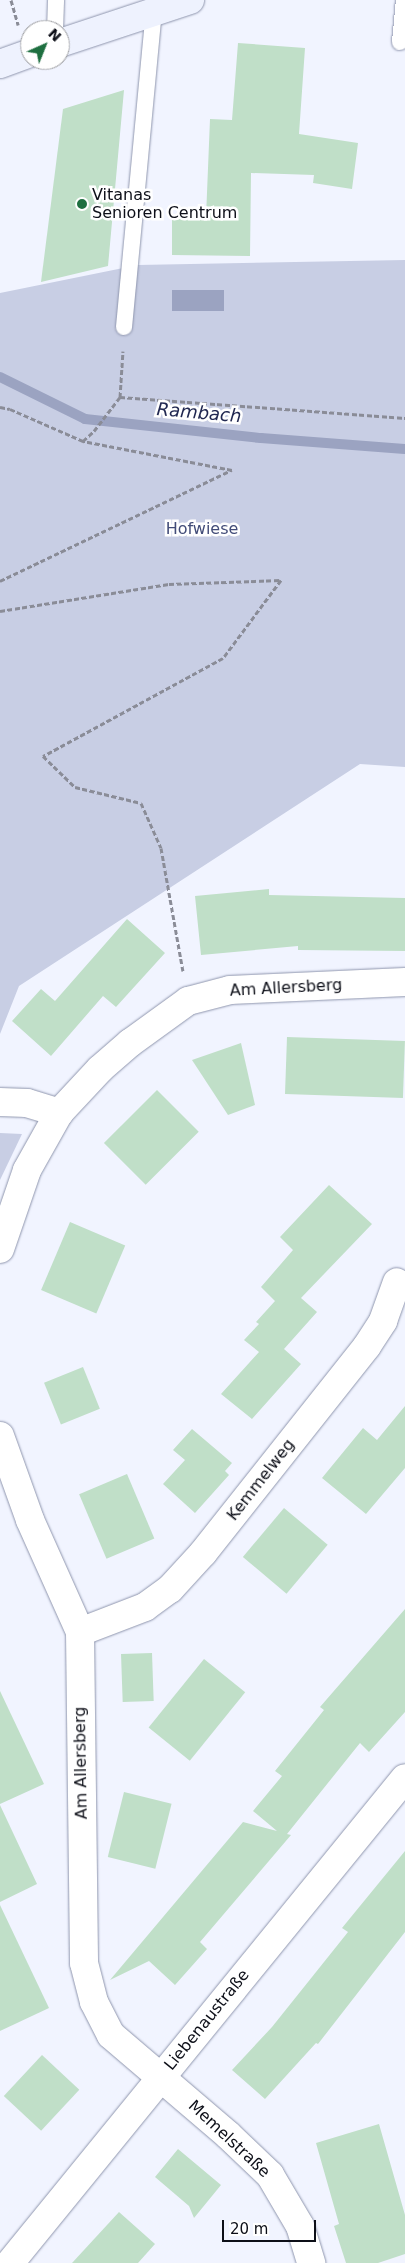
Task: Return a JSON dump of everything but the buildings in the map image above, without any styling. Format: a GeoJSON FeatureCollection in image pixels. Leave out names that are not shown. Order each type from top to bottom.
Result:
{"type":"FeatureCollection","features":[{"type":"Feature","properties":{"kind":"main road"},"geometry":{"type":"LineString","coordinates":[[70,40],[190,0]]}},
{"type":"Feature","properties":{"kind":"main road"},"geometry":{"type":"LineString","coordinates":[[0,64],[20,57]]}},
{"type":"Feature","properties":{"kind":"street","name":"Am Allersberg"},"geometry":{"type":"LineString","coordinates":[[0,1249],[28,1170],[58,1112],[122,1049],[188,1001],[230,990],[405,982]]}},
{"type":"Feature","properties":{"kind":"street"},"geometry":{"type":"LineString","coordinates":[[0,1102],[27,1103],[58,1112]]}},
{"type":"Feature","properties":{"kind":"street","name":"Kemmelweg"},"geometry":{"type":"LineString","coordinates":[[80,1632],[145,1607],[170,1589],[203,1553],[367,1346],[383,1321],[397,1282]]}},
{"type":"Feature","properties":{"kind":"street","name":"Am Allersberg"},"geometry":{"type":"LineString","coordinates":[[0,1436],[30,1520],[80,1632],[84,1963],[94,2002],[111,2035],[160,2078]]}},
{"type":"Feature","properties":{"kind":"street","name":"Liebenaustraße"},"geometry":{"type":"LineString","coordinates":[[10,2263],[405,1778]]}},
{"type":"Feature","properties":{"kind":"street","name":"Memelstraße"},"geometry":{"type":"LineString","coordinates":[[160,2078],[228,2135],[270,2176],[300,2226],[311,2263]]}},
{"type":"Feature","properties":{"kind":"lane"},"geometry":{"type":"LineString","coordinates":[[55,20],[56,0]]}},
{"type":"Feature","properties":{"kind":"lane"},"geometry":{"type":"LineString","coordinates":[[400,42],[404,0]]}},
{"type":"Feature","properties":{"kind":"lane"},"geometry":{"type":"LineString","coordinates":[[124,327],[154,11]]}},
{"type":"Feature","properties":{"kind":"path"},"geometry":{"type":"LineString","coordinates":[[11,0],[18,25]]}},
{"type":"Feature","properties":{"kind":"path"},"geometry":{"type":"LineString","coordinates":[[83,441],[94,431],[120,398],[124,327]]}},
{"type":"Feature","properties":{"kind":"path"},"geometry":{"type":"LineString","coordinates":[[120,398],[405,418]]}},
{"type":"Feature","properties":{"kind":"path"},"geometry":{"type":"LineString","coordinates":[[0,407],[10,409],[83,441],[232,470],[0,581]]}},
{"type":"Feature","properties":{"kind":"path"},"geometry":{"type":"LineString","coordinates":[[0,610],[169,584],[281,580],[223,658],[43,756],[75,787],[141,803],[161,848],[188,1001]]}},
{"type":"Feature","properties":{"kind":"green space","name":"Hofwiese"},"geometry":{"type":"Polygon","coordinates":[[[405,260],[405,767],[360,764],[19,986],[0,1034],[0,293],[138,265],[405,260]]]}},
{"type":"Feature","properties":{"kind":"green space"},"geometry":{"type":"Polygon","coordinates":[[[0,1133],[22,1134],[0,1180],[0,1133]]]}},
{"type":"Feature","properties":{"kind":"shaded area"},"geometry":{"type":"Polygon","coordinates":[[[172,290],[224,290],[224,311],[172,311],[172,290]]]}},
{"type":"Feature","properties":{"kind":"waterway","name":"Rambach"},"geometry":{"type":"LineString","coordinates":[[0,377],[85,419],[261,438],[405,449]]}},
{"type":"Feature","properties":{"kind":"place","name":"Vitanas Senioren Centrum"},"geometry":{"type":"Point","coordinates":[82,204]}}]}
